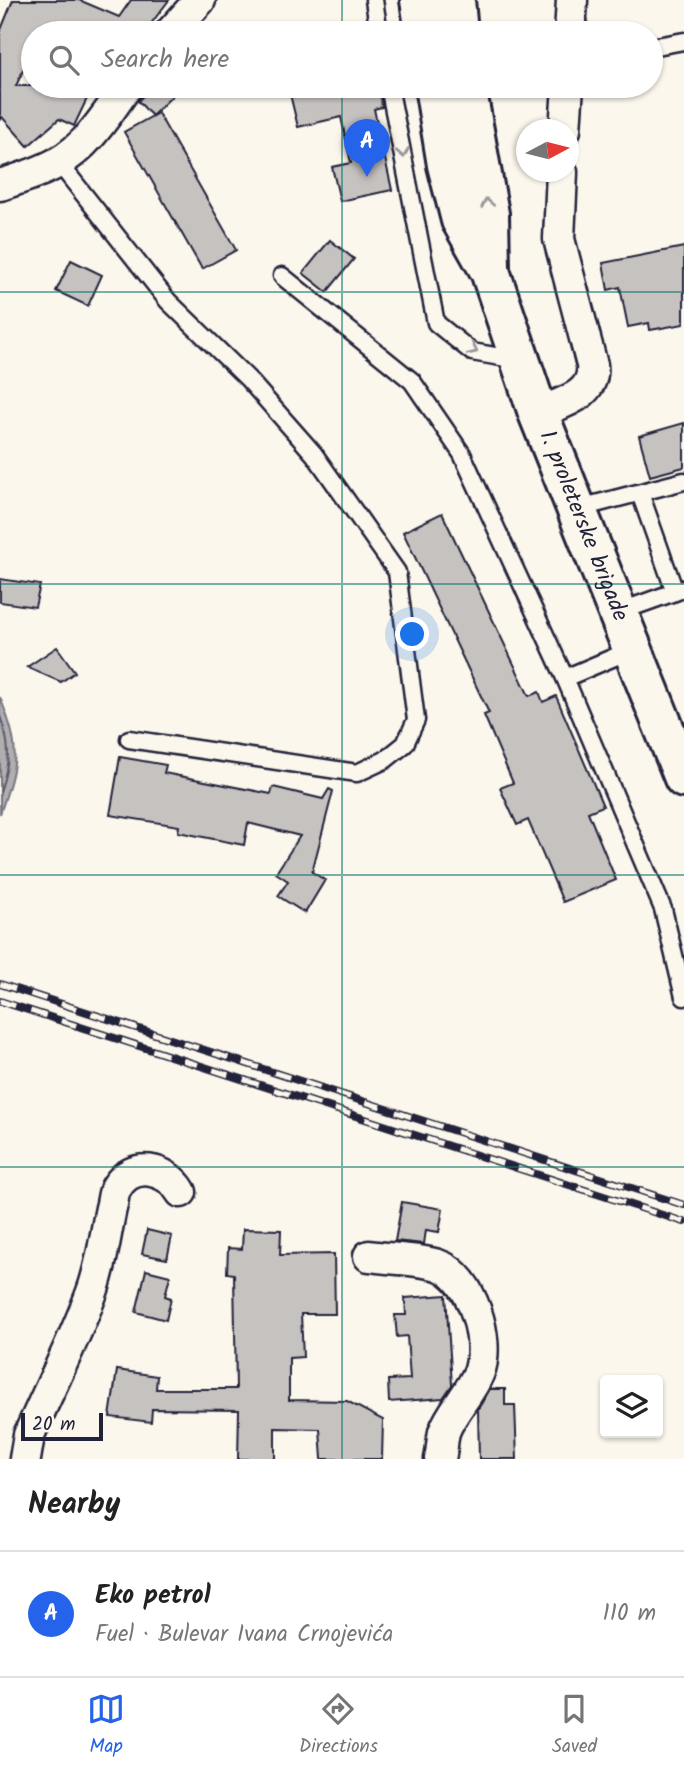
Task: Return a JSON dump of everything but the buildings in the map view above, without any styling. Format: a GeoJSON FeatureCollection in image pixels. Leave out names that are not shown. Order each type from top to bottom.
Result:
{"type":"FeatureCollection","features":[{"type":"Feature","properties":{"kind":"main road"},"geometry":{"type":"LineString","coordinates":[[420,0],[423,21]]}},
{"type":"Feature","properties":{"kind":"main road"},"geometry":{"type":"LineString","coordinates":[[455,0],[457,21]]}},
{"type":"Feature","properties":{"kind":"main road"},"geometry":{"type":"LineString","coordinates":[[436,98],[447,165],[461,220],[490,271]]}},
{"type":"Feature","properties":{"kind":"main road"},"geometry":{"type":"LineString","coordinates":[[468,98],[489,214],[490,271]]}},
{"type":"Feature","properties":{"kind":"main road","name":"1. proleterske brigade"},"geometry":{"type":"LineString","coordinates":[[490,271],[518,360],[616,613],[631,650],[674,729],[684,778]]}},
{"type":"Feature","properties":{"kind":"street"},"geometry":{"type":"LineString","coordinates":[[181,21],[200,0]]}},
{"type":"Feature","properties":{"kind":"street"},"geometry":{"type":"LineString","coordinates":[[571,21],[572,0]]}},
{"type":"Feature","properties":{"kind":"street"},"geometry":{"type":"LineString","coordinates":[[0,185],[59,163],[95,132],[119,98]]}},
{"type":"Feature","properties":{"kind":"street"},"geometry":{"type":"LineString","coordinates":[[566,119],[567,98]]}},
{"type":"Feature","properties":{"kind":"street"},"geometry":{"type":"LineString","coordinates":[[538,413],[577,396],[588,387],[593,377],[559,239],[562,182]]}},
{"type":"Feature","properties":{"kind":"street"},"geometry":{"type":"LineString","coordinates":[[25,1459],[29,1435],[93,1291],[116,1188],[128,1175],[144,1170],[161,1171],[175,1181],[181,1192]]}},
{"type":"Feature","properties":{"kind":"street"},"geometry":{"type":"LineString","coordinates":[[369,1256],[438,1265],[455,1274],[466,1289],[476,1313],[482,1332],[484,1353],[479,1371],[444,1431],[440,1459]]}},
{"type":"Feature","properties":{"kind":"lane"},"geometry":{"type":"LineString","coordinates":[[374,0],[377,21]]}},
{"type":"Feature","properties":{"kind":"lane"},"geometry":{"type":"LineString","coordinates":[[663,45],[684,41]]}},
{"type":"Feature","properties":{"kind":"lane"},"geometry":{"type":"LineString","coordinates":[[391,98],[436,323],[472,352],[518,360]]}},
{"type":"Feature","properties":{"kind":"lane"},"geometry":{"type":"LineString","coordinates":[[59,163],[168,301],[248,379],[314,454],[397,572],[416,720],[405,744],[385,760],[357,773],[129,739]]}},
{"type":"Feature","properties":{"kind":"lane"},"geometry":{"type":"LineString","coordinates":[[282,276],[412,381],[462,454],[565,678],[663,909],[684,997]]}},
{"type":"Feature","properties":{"kind":"lane"},"geometry":{"type":"LineString","coordinates":[[576,509],[684,481]]}},
{"type":"Feature","properties":{"kind":"lane"},"geometry":{"type":"LineString","coordinates":[[616,613],[679,590],[640,493]]}},
{"type":"Feature","properties":{"kind":"lane"},"geometry":{"type":"LineString","coordinates":[[565,678],[631,650]]}},
{"type":"Feature","properties":{"kind":"water"},"geometry":{"type":"Polygon","coordinates":[[[0,697],[11,730],[15,756],[11,781],[0,814],[0,697]]]}},
{"type":"Feature","properties":{"kind":"railway"},"geometry":{"type":"LineString","coordinates":[[0,984],[684,1205]]}},
{"type":"Feature","properties":{"kind":"railway"},"geometry":{"type":"LineString","coordinates":[[0,1001],[684,1222]]}},
{"type":"Feature","properties":{"kind":"place","name":"Eko petrol"},"geometry":{"type":"Point","coordinates":[367,177]}}]}
